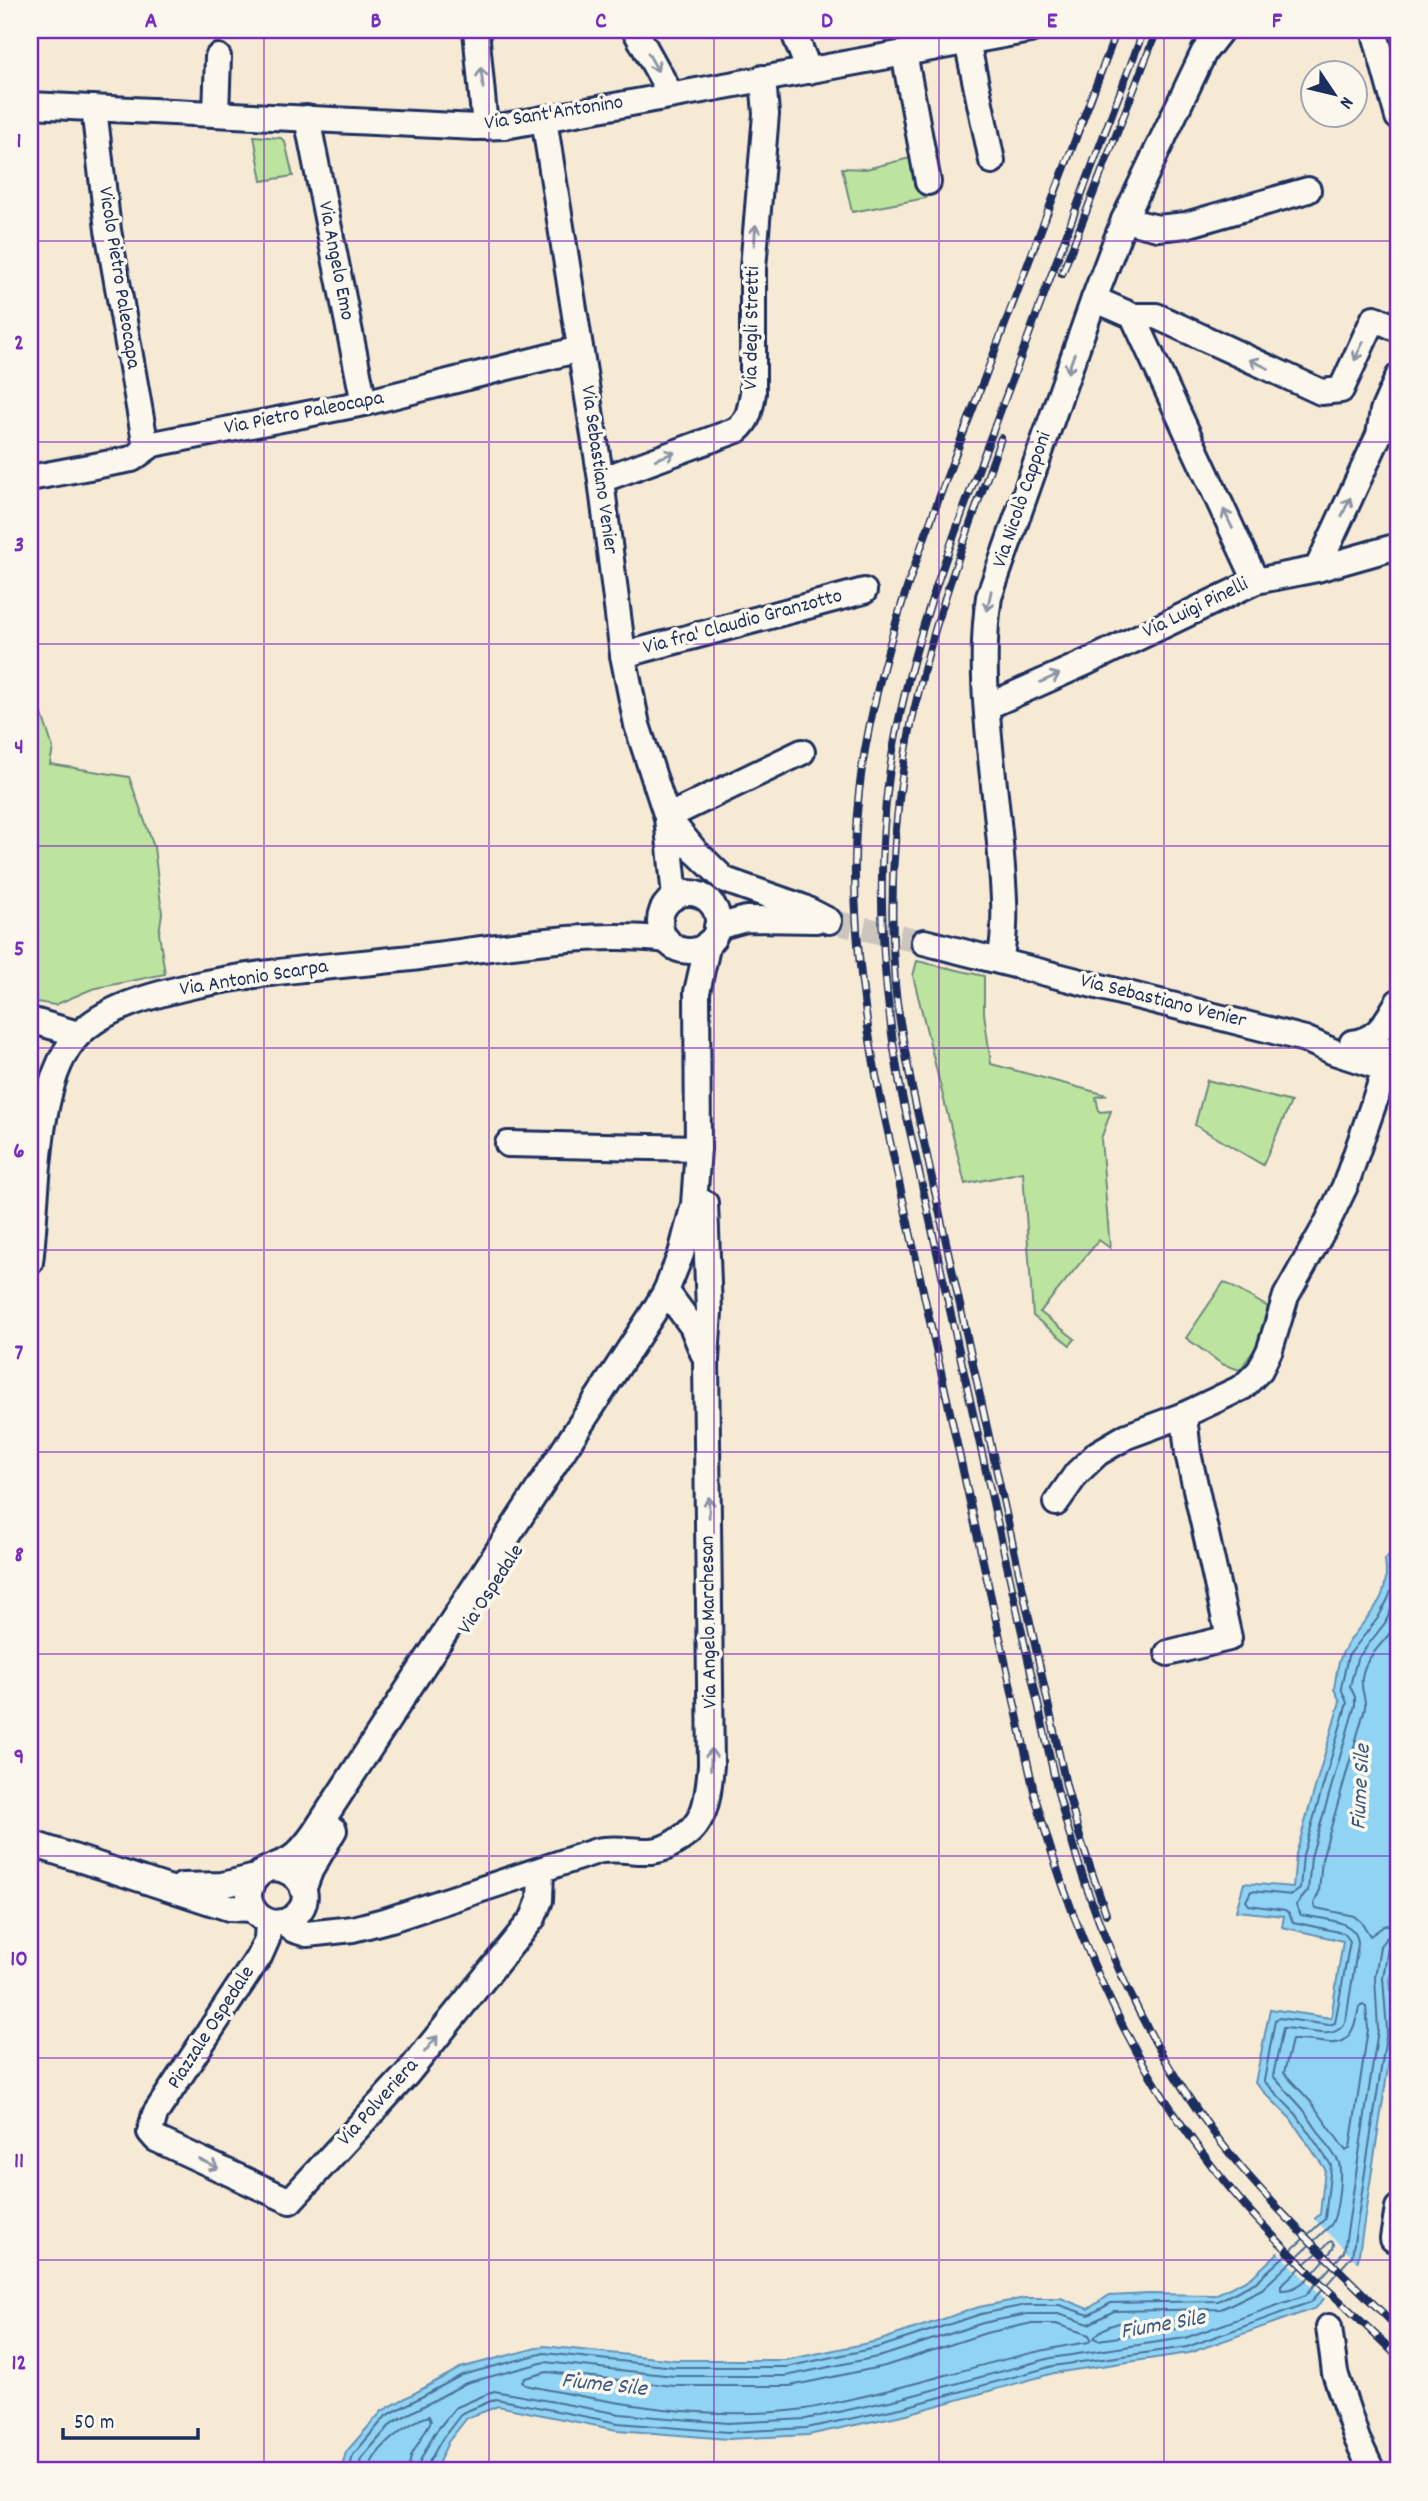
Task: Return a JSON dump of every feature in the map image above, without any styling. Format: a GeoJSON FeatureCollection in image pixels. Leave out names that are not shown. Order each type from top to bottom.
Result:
{"type":"FeatureCollection","features":[{"type":"Feature","properties":{"kind":"street"},"geometry":{"type":"LineString","coordinates":[[476,30],[485,127]]}},
{"type":"Feature","properties":{"kind":"street"},"geometry":{"type":"LineString","coordinates":[[635,30],[671,95]]}},
{"type":"Feature","properties":{"kind":"street"},"geometry":{"type":"LineString","coordinates":[[793,30],[809,71]]}},
{"type":"Feature","properties":{"kind":"street","name":"Via Sant'Antonino"},"geometry":{"type":"LineString","coordinates":[[30,105],[485,127],[544,119],[1030,30]]}},
{"type":"Feature","properties":{"kind":"street"},"geometry":{"type":"LineString","coordinates":[[1221,30],[1204,52],[1124,220],[1094,299],[1133,316],[1156,316],[1321,392],[1341,390],[1374,318],[1398,329]]}},
{"type":"Feature","properties":{"kind":"street"},"geometry":{"type":"LineString","coordinates":[[1374,30],[1398,117]]}},
{"type":"Feature","properties":{"kind":"street"},"geometry":{"type":"LineString","coordinates":[[968,41],[992,161]]}},
{"type":"Feature","properties":{"kind":"street"},"geometry":{"type":"LineString","coordinates":[[904,53],[928,182]]}},
{"type":"Feature","properties":{"kind":"street"},"geometry":{"type":"LineString","coordinates":[[216,113],[218,57]]}},
{"type":"Feature","properties":{"kind":"street","name":"Via degli Stretti"},"geometry":{"type":"LineString","coordinates":[[601,480],[737,430],[746,423],[753,393],[753,268],[766,114],[763,78]]}},
{"type":"Feature","properties":{"kind":"street","name":"Vicolo Pietro Paleocapa"},"geometry":{"type":"LineString","coordinates":[[94,108],[108,230],[146,447]]}},
{"type":"Feature","properties":{"kind":"street","name":"Via Angelo Emo"},"geometry":{"type":"LineString","coordinates":[[307,118],[364,403]]}},
{"type":"Feature","properties":{"kind":"street","name":"Via Sebastiano Venier"},"geometry":{"type":"LineString","coordinates":[[544,119],[601,480],[623,655],[637,725],[667,817],[716,913],[712,935]]}},
{"type":"Feature","properties":{"kind":"street"},"geometry":{"type":"LineString","coordinates":[[1124,220],[1158,228],[1186,225],[1307,190]]}},
{"type":"Feature","properties":{"kind":"street","name":"Via Nicolò Capponi"},"geometry":{"type":"LineString","coordinates":[[988,706],[984,628],[989,597],[1094,299]]}},
{"type":"Feature","properties":{"kind":"street","name":"Via Luigi Pinelli"},"geometry":{"type":"LineString","coordinates":[[988,706],[1256,581],[1133,316]]}},
{"type":"Feature","properties":{"kind":"street","name":"Via Pietro Paleocapa"},"geometry":{"type":"LineString","coordinates":[[30,478],[132,459],[153,444],[364,403],[580,349]]}},
{"type":"Feature","properties":{"kind":"street"},"geometry":{"type":"LineString","coordinates":[[1317,569],[1379,435],[1383,411],[1398,377]]}},
{"type":"Feature","properties":{"kind":"street"},"geometry":{"type":"LineString","coordinates":[[1256,581],[1317,569],[1398,546]]}},
{"type":"Feature","properties":{"kind":"street","name":"Via fra' Claudio Granzotto"},"geometry":{"type":"LineString","coordinates":[[623,655],[864,592]]}},
{"type":"Feature","properties":{"kind":"street"},"geometry":{"type":"LineString","coordinates":[[988,706],[1004,888],[1005,937],[1000,961]]}},
{"type":"Feature","properties":{"kind":"street"},"geometry":{"type":"LineString","coordinates":[[802,752],[667,817],[696,852],[725,880],[802,907],[829,921]]}},
{"type":"Feature","properties":{"kind":"street","name":"Via Sebastiano Venier"},"geometry":{"type":"LineString","coordinates":[[667,817],[668,905],[661,930],[672,944]]}},
{"type":"Feature","properties":{"kind":"street"},"geometry":{"type":"LineString","coordinates":[[668,905],[693,893],[707,899],[760,903],[829,921]]}},
{"type":"Feature","properties":{"kind":"street","name":"Via Antonio Scarpa"},"geometry":{"type":"LineString","coordinates":[[592,937],[668,905]]}},
{"type":"Feature","properties":{"kind":"street"},"geometry":{"type":"LineString","coordinates":[[672,944],[690,950],[712,935],[746,919],[829,921]]}},
{"type":"Feature","properties":{"kind":"street"},"geometry":{"type":"LineString","coordinates":[[673,1301],[694,1204],[698,1148],[697,992],[712,935]]}},
{"type":"Feature","properties":{"kind":"street","name":"Via Antonio Scarpa"},"geometry":{"type":"LineString","coordinates":[[30,1262],[43,1130],[50,1090],[58,1065],[78,1034],[121,1008],[192,986],[235,978],[592,937],[672,944]]}},
{"type":"Feature","properties":{"kind":"street","name":"Via Sebastiano Venier"},"geometry":{"type":"LineString","coordinates":[[924,942],[1305,1039],[1334,1052],[1381,1053]]}},
{"type":"Feature","properties":{"kind":"street"},"geometry":{"type":"LineString","coordinates":[[672,944],[690,972],[697,992]]}},
{"type":"Feature","properties":{"kind":"street"},"geometry":{"type":"LineString","coordinates":[[1056,1503],[1077,1473],[1098,1453],[1127,1436],[1184,1415],[1243,1387],[1261,1370],[1286,1296],[1345,1186],[1381,1053],[1398,1002]]}},
{"type":"Feature","properties":{"kind":"street"},"geometry":{"type":"LineString","coordinates":[[30,1020],[78,1034]]}},
{"type":"Feature","properties":{"kind":"street"},"geometry":{"type":"LineString","coordinates":[[508,1144],[698,1148]]}},
{"type":"Feature","properties":{"kind":"street"},"geometry":{"type":"LineString","coordinates":[[673,1301],[697,1251],[705,1203],[698,1148]]}},
{"type":"Feature","properties":{"kind":"street","name":"Via Angelo Marchesan"},"geometry":{"type":"LineString","coordinates":[[541,1870],[608,1849],[649,1851],[670,1845],[698,1825],[706,1800],[711,1765],[705,1203]]}},
{"type":"Feature","properties":{"kind":"street"},"geometry":{"type":"LineString","coordinates":[[263,1873],[296,1855],[313,1835],[653,1313],[673,1301],[701,1296],[708,1306]]}},
{"type":"Feature","properties":{"kind":"street","name":"Via Angelo Marchesan"},"geometry":{"type":"LineString","coordinates":[[673,1301],[683,1321],[692,1326],[706,1360]]}},
{"type":"Feature","properties":{"kind":"street","name":"Via Ospedale"},"geometry":{"type":"LineString","coordinates":[[303,1895],[322,1849],[673,1301]]}},
{"type":"Feature","properties":{"kind":"street"},"geometry":{"type":"LineString","coordinates":[[1168,1653],[1229,1638],[1188,1453],[1184,1415]]}},
{"type":"Feature","properties":{"kind":"street"},"geometry":{"type":"LineString","coordinates":[[30,1843],[229,1908],[268,1918],[307,1934],[338,1931],[391,1919],[541,1870]]}},
{"type":"Feature","properties":{"kind":"street"},"geometry":{"type":"LineString","coordinates":[[157,1885],[214,1885],[288,1870],[295,1875],[314,1919],[326,1928],[338,1931]]}},
{"type":"Feature","properties":{"kind":"street","name":"Via Polveriera"},"geometry":{"type":"LineString","coordinates":[[150,2132],[156,2139],[290,2201],[407,2074],[533,1918],[540,1900],[541,1870]]}},
{"type":"Feature","properties":{"kind":"street","name":"Piazzale Ospedale"},"geometry":{"type":"LineString","coordinates":[[150,2132],[155,2114],[260,1955],[267,1939],[268,1918],[249,1893],[263,1873]]}},
{"type":"Feature","properties":{"kind":"street","name":"Piazzale Ospedale"},"geometry":{"type":"LineString","coordinates":[[268,1918],[296,1914],[303,1895]]}},
{"type":"Feature","properties":{"kind":"street"},"geometry":{"type":"LineString","coordinates":[[1393,2239],[1398,2208]]}},
{"type":"Feature","properties":{"kind":"street"},"geometry":{"type":"LineString","coordinates":[[1329,2328],[1335,2373],[1357,2440],[1372,2471]]}},
{"type":"Feature","properties":{"kind":"green space"},"geometry":{"type":"Polygon","coordinates":[[[254,136],[281,138],[285,142],[293,176],[262,181],[254,136]]]}},
{"type":"Feature","properties":{"kind":"green space"},"geometry":{"type":"Polygon","coordinates":[[[918,156],[926,198],[852,212],[842,168],[866,169],[918,156]]]}},
{"type":"Feature","properties":{"kind":"green space"},"geometry":{"type":"Polygon","coordinates":[[[30,677],[53,748],[50,764],[129,777],[154,847],[162,913],[159,933],[165,974],[92,989],[55,1005],[30,1001],[30,677]]]}},
{"type":"Feature","properties":{"kind":"green space"},"geometry":{"type":"Polygon","coordinates":[[[917,961],[984,976],[984,1013],[991,1064],[1107,1095],[1096,1097],[1099,1112],[1111,1111],[1101,1139],[1110,1248],[1099,1240],[1040,1312],[1075,1339],[1070,1345],[1033,1316],[1023,1172],[965,1184],[913,976],[917,961]]]}},
{"type":"Feature","properties":{"kind":"green space"},"geometry":{"type":"Polygon","coordinates":[[[1207,1080],[1291,1102],[1263,1165],[1195,1125],[1207,1080]]]}},
{"type":"Feature","properties":{"kind":"green space"},"geometry":{"type":"Polygon","coordinates":[[[1224,1282],[1268,1307],[1256,1347],[1240,1370],[1222,1364],[1186,1338],[1224,1282]]]}},
{"type":"Feature","properties":{"kind":"water","name":"Fiume Sile"},"geometry":{"type":"Polygon","coordinates":[[[1398,1542],[1398,1930],[1390,1979],[1394,2030],[1358,2260],[1316,2308],[1189,2353],[1054,2373],[907,2414],[808,2435],[728,2439],[617,2430],[498,2406],[467,2418],[448,2442],[435,2471],[341,2471],[346,2452],[382,2411],[460,2368],[544,2346],[675,2360],[786,2360],[878,2341],[979,2307],[1025,2298],[1061,2298],[1088,2309],[1108,2296],[1215,2295],[1252,2277],[1320,2214],[1325,2169],[1290,2118],[1255,2083],[1270,2009],[1331,2018],[1343,1941],[1282,1927],[1284,1916],[1236,1911],[1244,1883],[1293,1887],[1296,1854],[1340,1701],[1334,1689],[1339,1660],[1350,1640],[1380,1600],[1386,1576],[1385,1560],[1398,1542]]]}},
{"type":"Feature","properties":{"kind":"pier"},"geometry":{"type":"Polygon","coordinates":[[[1312,2217],[1359,2264],[1327,2301],[1277,2251],[1312,2217]]]}},
{"type":"Feature","properties":{"kind":"tunnel"},"geometry":{"type":"LineString","coordinates":[[829,921],[924,942]]}},
{"type":"Feature","properties":{"kind":"railway"},"geometry":{"type":"LineString","coordinates":[[1117,30],[922,543],[881,676],[870,722],[857,809],[855,891],[861,974],[880,1096],[1035,1796],[1071,1908],[1117,2014],[1144,2065],[1209,2162],[1283,2247],[1398,2357]]}},
{"type":"Feature","properties":{"kind":"railway"},"geometry":{"type":"LineString","coordinates":[[1144,30],[948,551],[907,685],[889,776],[882,855],[883,934],[889,1012],[901,1091],[1057,1789],[1071,1839],[1105,1937],[1149,2031],[1203,2119],[1274,2204],[1398,2328]]}},
{"type":"Feature","properties":{"kind":"railway"},"geometry":{"type":"LineString","coordinates":[[1062,274],[1157,30]]}},
{"type":"Feature","properties":{"kind":"railway"},"geometry":{"type":"LineString","coordinates":[[1001,438],[936,626],[911,726],[895,836],[892,910],[895,984],[912,1088],[1066,1785],[1106,1914]]}}]}
